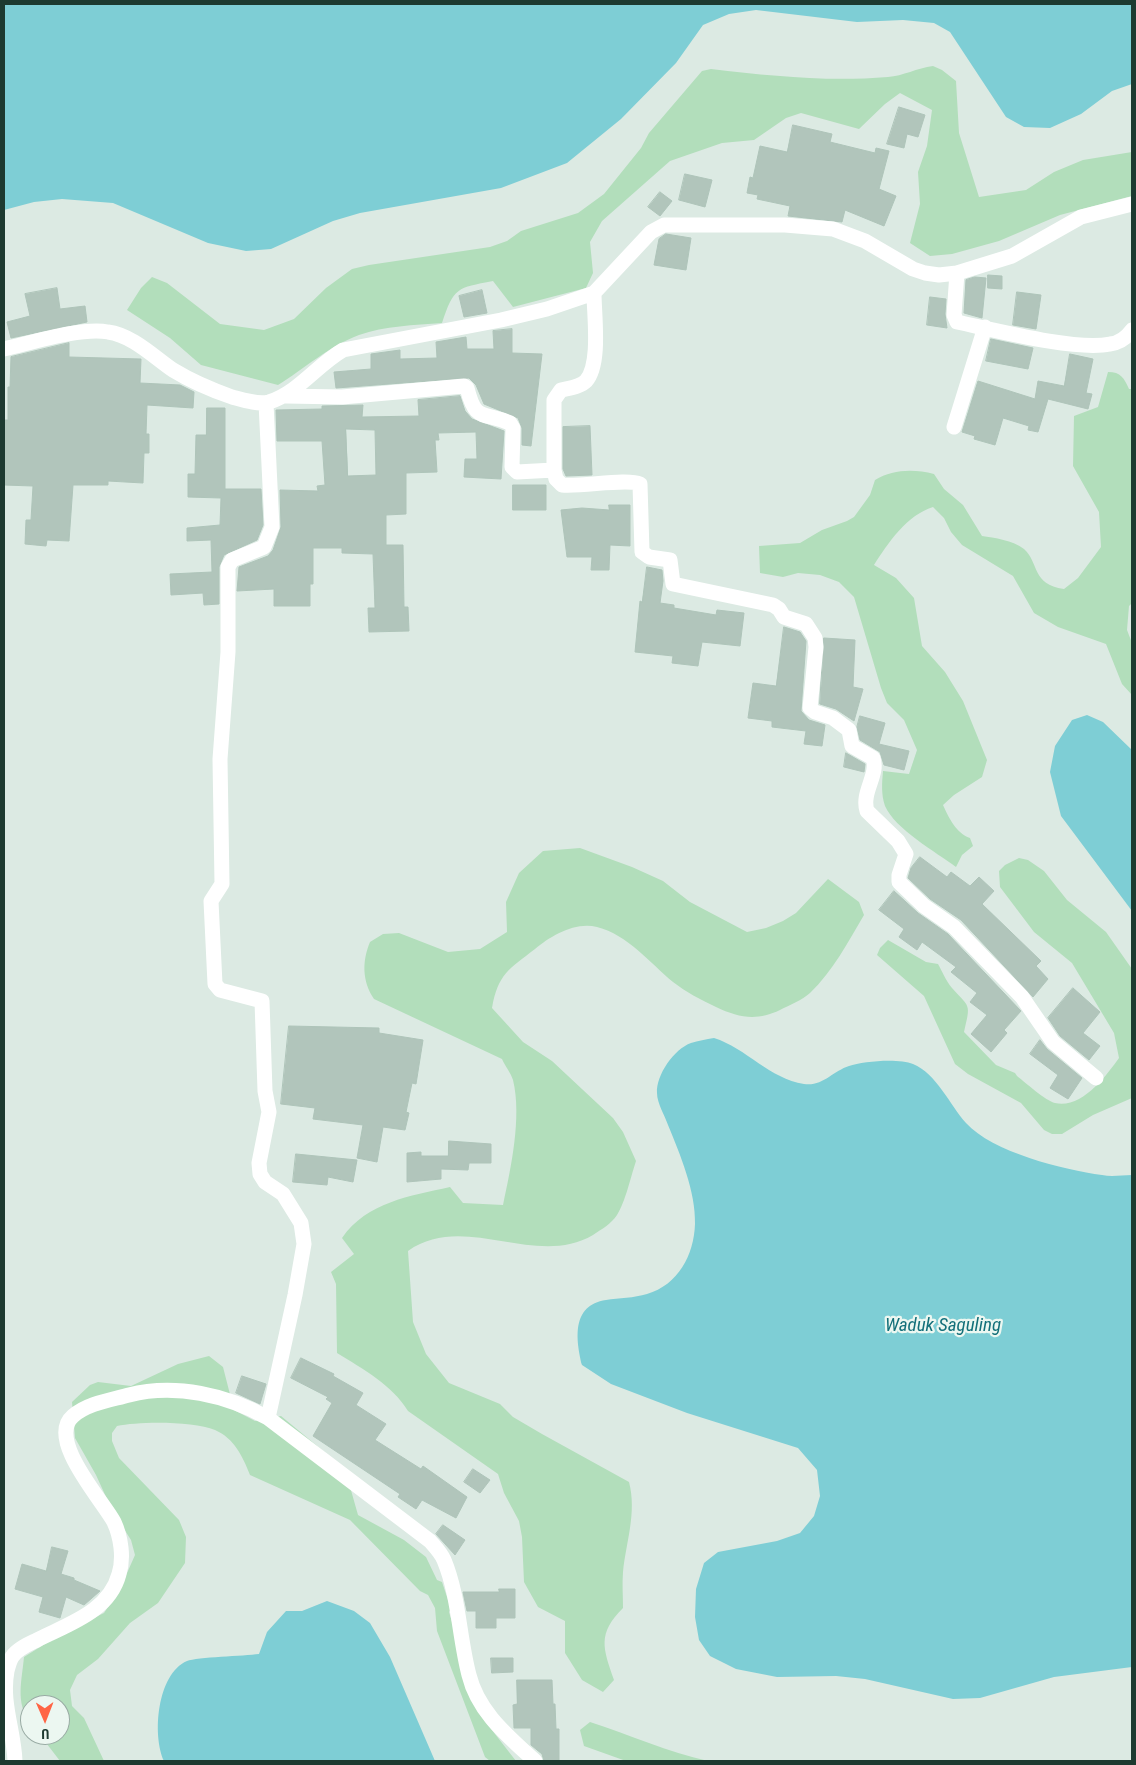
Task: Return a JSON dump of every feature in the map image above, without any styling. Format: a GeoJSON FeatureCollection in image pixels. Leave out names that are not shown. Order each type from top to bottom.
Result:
{"type":"FeatureCollection","features":[{"type":"Feature","properties":{"kind":"street"},"geometry":{"type":"LineString","coordinates":[[286,396],[330,358],[343,350],[501,320],[548,309],[594,293],[651,232],[664,225],[785,225],[832,229],[865,241],[925,273],[957,273],[1012,256],[1081,217],[1132,204]]}},
{"type":"Feature","properties":{"kind":"street"},"geometry":{"type":"LineString","coordinates":[[957,273],[954,320],[1050,340],[1095,345],[1121,341],[1132,330]]}},
{"type":"Feature","properties":{"kind":"street"},"geometry":{"type":"LineString","coordinates":[[594,293],[595,340],[591,372],[586,382],[576,387],[561,390],[554,400],[554,470],[556,479],[562,485],[635,482],[640,484],[642,489],[642,552],[649,557],[670,560],[673,584],[773,605],[779,608],[784,617],[806,624],[815,638],[816,647],[810,708],[814,712],[833,718],[849,730],[852,746],[873,758],[874,769],[865,796],[867,811],[898,841],[906,854],[898,875],[899,882],[924,906],[954,927],[1022,997],[1052,1042],[1096,1078]]}},
{"type":"Feature","properties":{"kind":"street"},"geometry":{"type":"LineString","coordinates":[[954,427],[985,327]]}},
{"type":"Feature","properties":{"kind":"street"},"geometry":{"type":"LineString","coordinates":[[4,349],[77,334],[109,332],[139,346],[175,371],[212,390],[244,401],[266,402],[286,396],[350,396],[464,386],[467,388],[472,408],[480,414],[510,423],[513,428],[512,467],[517,472],[554,470]]}},
{"type":"Feature","properties":{"kind":"street"},"geometry":{"type":"LineString","coordinates":[[266,402],[272,527],[264,547],[232,560],[228,567],[228,652],[220,759],[222,884],[212,898],[211,903],[215,984],[220,990],[256,998],[261,1000],[262,1003],[265,1092],[269,1112],[259,1163],[260,1174],[265,1182],[283,1194],[300,1223],[303,1234],[304,1244],[295,1295],[268,1418]]}},
{"type":"Feature","properties":{"kind":"street"},"geometry":{"type":"LineString","coordinates":[[15,1761],[7,1712],[7,1672],[12,1656],[25,1646],[90,1614],[109,1594],[119,1575],[122,1554],[114,1523],[74,1464],[68,1448],[67,1428],[72,1417],[98,1403],[136,1393],[176,1389],[230,1402],[268,1418],[430,1541],[443,1558],[456,1606],[469,1676],[480,1701],[491,1719],[535,1761]]}},
{"type":"Feature","properties":{"kind":"green space"},"geometry":{"type":"Polygon","coordinates":[[[933,66],[942,70],[956,81],[959,133],[979,197],[1026,190],[1054,172],[1083,160],[1132,152],[1132,196],[1060,215],[999,241],[952,254],[930,256],[910,243],[920,204],[918,172],[927,146],[932,110],[900,93],[885,104],[859,129],[801,113],[786,118],[754,140],[722,143],[670,161],[602,221],[590,242],[593,273],[586,288],[513,307],[493,281],[472,285],[458,291],[454,296],[442,323],[389,328],[359,335],[327,351],[278,385],[201,365],[170,338],[127,310],[141,288],[152,277],[167,283],[220,324],[264,330],[294,319],[326,288],[352,269],[490,247],[507,241],[521,231],[578,213],[604,194],[641,148],[649,133],[702,71],[711,69],[799,78],[843,79],[894,76],[933,66]]]}},
{"type":"Feature","properties":{"kind":"green space"},"geometry":{"type":"Polygon","coordinates":[[[1108,372],[1119,374],[1129,389],[1132,389],[1132,603],[1129,606],[1127,630],[1132,643],[1132,695],[1122,684],[1106,644],[1058,627],[1034,613],[1013,576],[962,545],[951,532],[944,518],[933,507],[915,516],[907,523],[892,539],[874,565],[896,578],[914,598],[922,646],[945,672],[963,701],[987,760],[982,777],[954,795],[943,805],[954,824],[961,833],[970,838],[973,846],[962,855],[956,867],[907,831],[890,815],[885,806],[882,793],[883,771],[909,774],[917,750],[904,720],[887,703],[854,597],[839,582],[820,575],[798,573],[783,577],[760,573],[759,546],[800,543],[822,530],[847,521],[854,517],[870,495],[875,480],[896,472],[919,471],[934,474],[944,489],[963,505],[982,536],[1020,546],[1029,555],[1041,578],[1046,583],[1064,589],[1078,578],[1101,547],[1099,512],[1073,466],[1074,416],[1098,407],[1108,372]]]}},
{"type":"Feature","properties":{"kind":"green space"},"geometry":{"type":"Polygon","coordinates":[[[580,848],[632,867],[663,881],[690,902],[747,932],[766,928],[796,913],[828,879],[859,902],[864,915],[833,966],[810,993],[780,1010],[756,1017],[732,1014],[694,996],[673,982],[638,950],[619,936],[597,927],[581,926],[572,928],[541,944],[506,973],[498,987],[492,1008],[523,1042],[552,1061],[613,1118],[623,1132],[636,1161],[623,1204],[617,1215],[606,1226],[593,1235],[571,1244],[548,1246],[452,1236],[430,1240],[408,1251],[413,1322],[426,1354],[449,1383],[500,1404],[513,1417],[629,1482],[632,1505],[623,1572],[623,1608],[609,1626],[606,1634],[605,1650],[614,1680],[603,1692],[582,1680],[565,1653],[565,1621],[538,1607],[524,1582],[522,1537],[519,1521],[504,1493],[498,1474],[408,1411],[385,1385],[337,1353],[336,1284],[331,1272],[354,1254],[342,1238],[352,1226],[364,1216],[390,1202],[450,1187],[463,1203],[503,1205],[516,1126],[513,1080],[502,1059],[374,999],[367,985],[364,971],[367,949],[370,942],[383,934],[399,933],[448,952],[480,949],[507,932],[506,902],[519,873],[543,851],[580,848]]]}},
{"type":"Feature","properties":{"kind":"green space"},"geometry":{"type":"Polygon","coordinates":[[[1019,858],[1028,860],[1044,871],[1067,900],[1106,932],[1132,969],[1132,1098],[1093,1115],[1062,1134],[1052,1134],[1044,1130],[1021,1103],[968,1074],[955,1064],[924,996],[877,955],[880,948],[888,940],[926,962],[938,964],[950,985],[966,1003],[968,1016],[964,1032],[996,1065],[1015,1073],[1051,1102],[1065,1104],[1084,1096],[1100,1082],[1119,1058],[1114,1033],[1072,963],[1034,932],[1000,887],[999,871],[1005,865],[1019,858]]]}},
{"type":"Feature","properties":{"kind":"green space"},"geometry":{"type":"Polygon","coordinates":[[[209,1356],[223,1367],[234,1410],[255,1421],[281,1416],[345,1469],[358,1515],[404,1540],[426,1557],[437,1580],[442,1582],[451,1609],[449,1612],[481,1716],[516,1761],[490,1761],[485,1757],[437,1631],[435,1608],[428,1595],[420,1591],[350,1520],[250,1475],[233,1443],[222,1433],[206,1427],[181,1423],[152,1423],[117,1426],[112,1433],[112,1441],[119,1458],[179,1520],[186,1537],[185,1563],[158,1603],[130,1623],[98,1659],[77,1675],[70,1690],[72,1706],[84,1718],[104,1761],[60,1761],[48,1745],[70,1745],[70,1695],[21,1695],[24,1657],[61,1634],[104,1613],[120,1589],[135,1555],[131,1540],[112,1510],[96,1475],[75,1438],[72,1402],[90,1385],[98,1382],[131,1386],[178,1364],[209,1356]]]}},
{"type":"Feature","properties":{"kind":"green space"},"geometry":{"type":"Polygon","coordinates":[[[590,1722],[708,1761],[626,1761],[584,1746],[580,1730],[590,1722]]]}},
{"type":"Feature","properties":{"kind":"water"},"geometry":{"type":"Polygon","coordinates":[[[4,4],[1132,4],[1132,84],[1112,91],[1081,114],[1050,128],[1024,127],[1006,117],[950,32],[934,23],[903,20],[857,22],[756,10],[729,14],[703,25],[676,63],[621,119],[567,163],[501,188],[360,213],[333,221],[271,249],[246,251],[208,243],[113,203],[62,199],[34,202],[4,210],[4,4]]]}},
{"type":"Feature","properties":{"kind":"water"},"geometry":{"type":"Polygon","coordinates":[[[1087,715],[1103,722],[1132,750],[1132,911],[1061,816],[1050,772],[1055,746],[1072,720],[1087,715]]]}},
{"type":"Feature","properties":{"kind":"water","name":"Waduk Saguling"},"geometry":{"type":"Polygon","coordinates":[[[714,1038],[737,1049],[780,1076],[804,1084],[822,1081],[843,1068],[855,1064],[881,1061],[907,1062],[929,1074],[966,1123],[993,1143],[1030,1158],[1068,1169],[1106,1176],[1132,1175],[1132,1667],[1054,1677],[980,1698],[953,1699],[865,1679],[836,1676],[777,1677],[736,1669],[710,1656],[699,1640],[695,1617],[696,1589],[704,1563],[718,1552],[777,1541],[800,1533],[814,1516],[820,1496],[817,1470],[798,1448],[687,1413],[611,1384],[582,1365],[578,1335],[581,1316],[595,1303],[647,1294],[658,1290],[676,1276],[688,1257],[694,1236],[695,1212],[693,1199],[682,1161],[658,1101],[657,1086],[667,1064],[678,1051],[691,1043],[714,1038]]]}},
{"type":"Feature","properties":{"kind":"water"},"geometry":{"type":"Polygon","coordinates":[[[327,1601],[354,1611],[370,1623],[390,1657],[435,1761],[164,1761],[158,1736],[160,1706],[163,1691],[169,1678],[177,1668],[192,1660],[259,1654],[267,1632],[286,1611],[302,1611],[327,1601]]]}},
{"type":"Feature","properties":{"kind":"building"},"geometry":{"type":"Polygon","coordinates":[[[899,107],[925,115],[918,137],[907,134],[904,148],[887,144],[899,107]]]}},
{"type":"Feature","properties":{"kind":"building"},"geometry":{"type":"Polygon","coordinates":[[[793,125],[832,134],[830,142],[875,153],[876,148],[889,151],[879,189],[896,196],[884,226],[845,210],[842,222],[788,216],[790,206],[757,199],[758,195],[747,193],[750,177],[753,178],[760,146],[787,152],[793,125]]]}},
{"type":"Feature","properties":{"kind":"building"},"geometry":{"type":"Polygon","coordinates":[[[685,174],[712,180],[705,207],[679,200],[685,174]]]}},
{"type":"Feature","properties":{"kind":"building"},"geometry":{"type":"Polygon","coordinates":[[[660,192],[672,201],[660,216],[648,207],[660,192]]]}},
{"type":"Feature","properties":{"kind":"building"},"geometry":{"type":"Polygon","coordinates":[[[666,234],[691,238],[686,270],[654,265],[659,239],[666,234]]]}},
{"type":"Feature","properties":{"kind":"building"},"geometry":{"type":"Polygon","coordinates":[[[988,275],[1002,276],[1002,289],[988,288],[988,275]]]}},
{"type":"Feature","properties":{"kind":"building"},"geometry":{"type":"Polygon","coordinates":[[[975,277],[986,278],[982,318],[964,313],[966,280],[975,277]]]}},
{"type":"Feature","properties":{"kind":"building"},"geometry":{"type":"Polygon","coordinates":[[[57,288],[60,309],[85,306],[87,322],[11,338],[7,322],[30,316],[25,294],[57,288]]]}},
{"type":"Feature","properties":{"kind":"building"},"geometry":{"type":"Polygon","coordinates":[[[482,290],[487,313],[464,317],[459,296],[482,290]]]}},
{"type":"Feature","properties":{"kind":"building"},"geometry":{"type":"Polygon","coordinates":[[[1017,292],[1041,295],[1036,329],[1013,325],[1017,292]]]}},
{"type":"Feature","properties":{"kind":"building"},"geometry":{"type":"Polygon","coordinates":[[[930,297],[946,299],[945,314],[947,328],[927,325],[930,297]]]}},
{"type":"Feature","properties":{"kind":"building"},"geometry":{"type":"Polygon","coordinates":[[[512,329],[512,353],[542,354],[531,446],[522,445],[522,428],[518,418],[484,404],[476,385],[469,378],[336,388],[334,372],[371,369],[371,354],[400,350],[400,359],[437,358],[436,342],[466,337],[467,349],[494,349],[493,331],[512,329]]]}},
{"type":"Feature","properties":{"kind":"building"},"geometry":{"type":"Polygon","coordinates":[[[991,339],[1033,348],[1028,369],[986,361],[991,339]]]}},
{"type":"Feature","properties":{"kind":"building"},"geometry":{"type":"Polygon","coordinates":[[[69,343],[69,357],[141,359],[140,383],[180,385],[194,392],[193,408],[147,405],[146,434],[149,434],[149,453],[144,453],[143,483],[108,481],[108,485],[73,485],[69,541],[47,540],[46,546],[25,544],[26,520],[31,520],[33,486],[4,485],[4,420],[8,420],[8,387],[10,387],[11,357],[69,343]]]}},
{"type":"Feature","properties":{"kind":"building"},"geometry":{"type":"Polygon","coordinates":[[[1070,354],[1093,359],[1086,393],[1092,394],[1088,409],[1048,399],[1038,432],[1028,430],[1029,426],[1003,418],[995,445],[974,439],[975,436],[962,432],[978,381],[1035,399],[1038,381],[1064,386],[1070,354]]]}},
{"type":"Feature","properties":{"kind":"building"},"geometry":{"type":"Polygon","coordinates":[[[460,396],[465,411],[472,419],[504,431],[501,479],[464,477],[465,459],[477,459],[476,432],[438,433],[439,440],[435,440],[437,472],[406,473],[406,514],[386,515],[386,545],[403,545],[404,607],[408,607],[409,631],[369,632],[368,608],[375,608],[373,554],[342,553],[342,548],[313,548],[313,584],[310,584],[310,606],[274,606],[274,589],[237,591],[239,567],[268,556],[273,550],[281,527],[280,490],[318,491],[317,486],[325,485],[322,441],[277,441],[276,410],[322,409],[322,406],[363,405],[362,417],[419,416],[418,400],[460,396]],[[346,429],[348,476],[376,475],[375,430],[346,429]]]}},
{"type":"Feature","properties":{"kind":"building"},"geometry":{"type":"Polygon","coordinates":[[[207,408],[225,408],[225,489],[261,489],[263,525],[257,540],[224,555],[219,567],[219,604],[204,605],[203,593],[171,595],[170,574],[212,572],[211,540],[187,541],[187,528],[220,525],[221,498],[188,497],[188,474],[195,474],[196,435],[206,435],[207,408]]]}},
{"type":"Feature","properties":{"kind":"building"},"geometry":{"type":"Polygon","coordinates":[[[590,426],[592,475],[566,476],[563,469],[563,427],[590,426]]]}},
{"type":"Feature","properties":{"kind":"building"},"geometry":{"type":"Polygon","coordinates":[[[513,485],[546,485],[546,510],[513,510],[513,485]]]}},
{"type":"Feature","properties":{"kind":"building"},"geometry":{"type":"Polygon","coordinates":[[[609,505],[630,505],[630,546],[610,545],[609,570],[591,570],[592,557],[567,557],[561,510],[582,508],[609,510],[609,505]]]}},
{"type":"Feature","properties":{"kind":"building"},"geometry":{"type":"Polygon","coordinates":[[[647,567],[662,570],[663,581],[660,603],[674,605],[674,608],[716,615],[717,610],[744,613],[740,646],[702,642],[698,666],[672,663],[673,656],[635,652],[640,601],[642,602],[647,567]]]}},
{"type":"Feature","properties":{"kind":"building"},"geometry":{"type":"Polygon","coordinates":[[[784,627],[800,632],[806,641],[801,711],[809,720],[825,725],[822,746],[804,744],[806,731],[772,727],[772,721],[748,718],[753,683],[776,686],[784,627]]]}},
{"type":"Feature","properties":{"kind":"building"},"geometry":{"type":"Polygon","coordinates":[[[824,638],[855,640],[853,687],[863,689],[854,721],[836,709],[820,704],[824,638]]]}},
{"type":"Feature","properties":{"kind":"building"},"geometry":{"type":"Polygon","coordinates":[[[860,716],[885,723],[879,744],[909,751],[904,770],[884,765],[880,752],[860,740],[857,727],[860,716]]]}},
{"type":"Feature","properties":{"kind":"building"},"geometry":{"type":"Polygon","coordinates":[[[846,753],[865,764],[864,772],[844,767],[846,753]]]}},
{"type":"Feature","properties":{"kind":"building"},"geometry":{"type":"Polygon","coordinates":[[[920,857],[947,877],[951,872],[970,886],[979,877],[994,891],[982,904],[1041,961],[1036,966],[1048,979],[1033,997],[961,920],[930,899],[908,878],[911,868],[920,857]]]}},
{"type":"Feature","properties":{"kind":"building"},"geometry":{"type":"Polygon","coordinates":[[[894,891],[918,913],[948,934],[1021,1011],[1004,1030],[1007,1033],[991,1052],[971,1034],[987,1015],[970,1002],[977,993],[951,972],[956,967],[922,942],[917,950],[899,937],[904,929],[879,910],[894,891]]]}},
{"type":"Feature","properties":{"kind":"building"},"geometry":{"type":"Polygon","coordinates":[[[1073,988],[1100,1012],[1083,1033],[1100,1046],[1089,1060],[1060,1036],[1048,1018],[1073,988]]]}},
{"type":"Feature","properties":{"kind":"building"},"geometry":{"type":"Polygon","coordinates":[[[289,1026],[379,1028],[379,1033],[423,1040],[416,1084],[412,1083],[406,1112],[409,1113],[405,1130],[383,1127],[377,1162],[357,1158],[363,1125],[313,1119],[315,1108],[281,1104],[289,1026]]]}},
{"type":"Feature","properties":{"kind":"building"},"geometry":{"type":"Polygon","coordinates":[[[1040,1040],[1047,1049],[1082,1078],[1068,1099],[1050,1088],[1058,1075],[1030,1054],[1040,1040]]]}},
{"type":"Feature","properties":{"kind":"building"},"geometry":{"type":"Polygon","coordinates":[[[449,1141],[491,1144],[491,1163],[469,1163],[468,1170],[441,1169],[441,1179],[407,1182],[407,1153],[421,1152],[421,1156],[448,1156],[449,1141]]]}},
{"type":"Feature","properties":{"kind":"building"},"geometry":{"type":"Polygon","coordinates":[[[296,1154],[357,1160],[353,1182],[328,1177],[327,1185],[293,1182],[296,1154]]]}},
{"type":"Feature","properties":{"kind":"building"},"geometry":{"type":"Polygon","coordinates":[[[301,1358],[334,1374],[333,1376],[363,1393],[356,1405],[386,1424],[375,1440],[421,1469],[423,1466],[467,1497],[456,1518],[422,1500],[416,1509],[398,1497],[400,1494],[313,1436],[332,1403],[326,1399],[328,1397],[291,1378],[301,1358]]]}},
{"type":"Feature","properties":{"kind":"building"},"geometry":{"type":"Polygon","coordinates":[[[242,1376],[266,1384],[260,1404],[236,1393],[242,1376]]]}},
{"type":"Feature","properties":{"kind":"building"},"geometry":{"type":"Polygon","coordinates":[[[473,1469],[490,1480],[480,1493],[464,1482],[473,1469]]]}},
{"type":"Feature","properties":{"kind":"building"},"geometry":{"type":"Polygon","coordinates":[[[443,1525],[465,1540],[455,1555],[436,1534],[443,1525]]]}},
{"type":"Feature","properties":{"kind":"building"},"geometry":{"type":"Polygon","coordinates":[[[52,1547],[68,1551],[61,1574],[74,1578],[74,1580],[100,1591],[84,1605],[66,1597],[60,1618],[39,1612],[43,1597],[15,1589],[22,1564],[46,1571],[52,1547]]]}},
{"type":"Feature","properties":{"kind":"building"},"geometry":{"type":"Polygon","coordinates":[[[499,1589],[515,1589],[515,1618],[496,1618],[496,1628],[476,1628],[476,1611],[467,1611],[463,1592],[499,1592],[499,1589]]]}},
{"type":"Feature","properties":{"kind":"building"},"geometry":{"type":"Polygon","coordinates":[[[491,1658],[513,1658],[513,1672],[492,1673],[491,1658]]]}},
{"type":"Feature","properties":{"kind":"building"},"geometry":{"type":"Polygon","coordinates":[[[517,1680],[552,1680],[556,1729],[559,1729],[559,1761],[544,1761],[542,1754],[531,1745],[531,1728],[514,1728],[513,1705],[517,1704],[517,1680]]]}}]}
